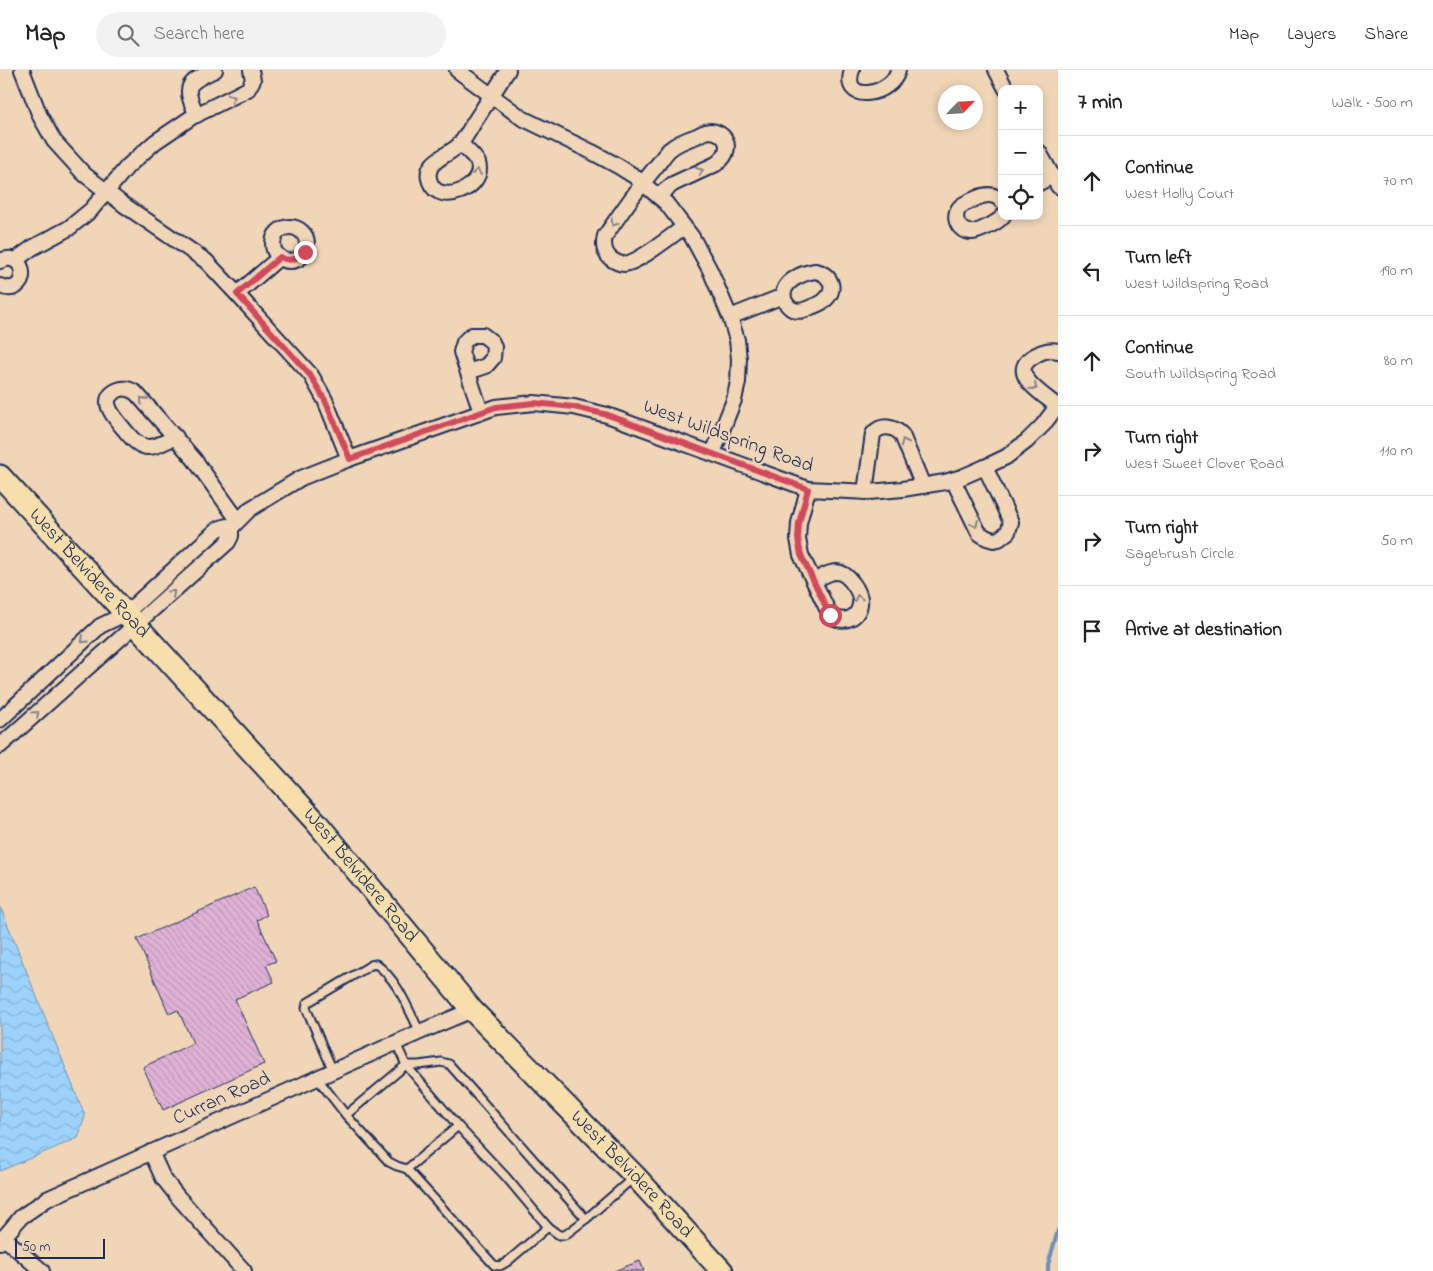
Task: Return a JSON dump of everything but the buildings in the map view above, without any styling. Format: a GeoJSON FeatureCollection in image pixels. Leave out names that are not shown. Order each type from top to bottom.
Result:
{"type":"FeatureCollection","features":[{"type":"Feature","properties":{"kind":"main road","name":"West Belvidere Road"},"geometry":{"type":"LineString","coordinates":[[0,476],[316,822],[472,1010],[635,1176],[722,1271]]}},
{"type":"Feature","properties":{"kind":"street"},"geometry":{"type":"LineString","coordinates":[[22,70],[30,94],[54,141],[84,174],[124,205],[206,261],[310,375],[325,400],[350,459]]}},
{"type":"Feature","properties":{"kind":"street"},"geometry":{"type":"LineString","coordinates":[[197,114],[189,98],[189,88],[195,80],[215,70]]}},
{"type":"Feature","properties":{"kind":"street"},"geometry":{"type":"LineString","coordinates":[[17,262],[21,256],[32,248],[69,228],[91,210],[127,167],[155,142],[197,114],[248,89],[253,80],[251,70]]}},
{"type":"Feature","properties":{"kind":"street"},"geometry":{"type":"LineString","coordinates":[[457,70],[522,118],[618,166],[642,183],[666,203],[692,237],[710,270],[730,317],[737,340],[739,359],[738,382],[734,400],[712,453]]}},
{"type":"Feature","properties":{"kind":"street"},"geometry":{"type":"LineString","coordinates":[[460,143],[508,70]]}},
{"type":"Feature","properties":{"kind":"street"},"geometry":{"type":"LineString","coordinates":[[852,70],[850,76],[856,91],[867,94],[893,81],[898,70]]}},
{"type":"Feature","properties":{"kind":"street"},"geometry":{"type":"LineString","coordinates":[[996,70],[1004,85]]}},
{"type":"Feature","properties":{"kind":"street"},"geometry":{"type":"LineString","coordinates":[[658,196],[673,184],[722,160],[727,149],[722,136],[712,131],[705,132],[670,149],[642,183],[605,236],[606,252],[610,258],[619,264],[629,263],[684,226]]}},
{"type":"Feature","properties":{"kind":"street"},"geometry":{"type":"LineString","coordinates":[[1043,159],[1055,181]]}},
{"type":"Feature","properties":{"kind":"street"},"geometry":{"type":"LineString","coordinates":[[998,198],[994,195],[983,195],[963,204],[959,208],[956,217],[959,227],[967,232],[972,232],[1000,220]]}},
{"type":"Feature","properties":{"kind":"street"},"geometry":{"type":"LineString","coordinates":[[237,294],[280,257]]}},
{"type":"Feature","properties":{"kind":"street"},"geometry":{"type":"LineString","coordinates":[[0,261],[8,259],[17,262],[23,275],[19,284],[11,288],[0,286]]}},
{"type":"Feature","properties":{"kind":"street"},"geometry":{"type":"LineString","coordinates":[[730,317],[784,296]]}},
{"type":"Feature","properties":{"kind":"street"},"geometry":{"type":"LineString","coordinates":[[1058,351],[1050,350],[1039,353],[1032,357],[1024,370],[1028,383],[1058,405]]}},
{"type":"Feature","properties":{"kind":"street"},"geometry":{"type":"LineString","coordinates":[[468,372],[480,412]]}},
{"type":"Feature","properties":{"kind":"street"},"geometry":{"type":"LineString","coordinates":[[176,437],[150,447],[143,446],[136,442],[111,414],[108,400],[111,395],[123,388],[130,389],[136,393],[176,437],[209,478],[234,524]]}},
{"type":"Feature","properties":{"kind":"street","name":"West Wildspring Road"},"geometry":{"type":"LineString","coordinates":[[0,746],[130,620],[218,529],[234,524],[250,509],[301,478],[480,412],[496,407],[534,403],[574,407],[608,415],[808,489],[865,492],[923,486],[953,480],[985,467],[1006,457],[1027,442],[1058,405]]}},
{"type":"Feature","properties":{"kind":"street"},"geometry":{"type":"LineString","coordinates":[[865,492],[873,434],[882,427],[890,427],[902,435],[923,486]]}},
{"type":"Feature","properties":{"kind":"street"},"geometry":{"type":"LineString","coordinates":[[953,480],[983,537],[991,539],[1002,538],[1009,530],[1010,520],[985,467]]}},
{"type":"Feature","properties":{"kind":"street"},"geometry":{"type":"LineString","coordinates":[[808,489],[799,523],[798,539],[801,555],[814,581]]}},
{"type":"Feature","properties":{"kind":"street"},"geometry":{"type":"LineString","coordinates":[[0,720],[100,626],[130,620]]}},
{"type":"Feature","properties":{"kind":"street","name":"Curran Road"},"geometry":{"type":"LineString","coordinates":[[2,1240],[21,1217],[47,1199],[472,1010]]}},
{"type":"Feature","properties":{"kind":"street"},"geometry":{"type":"LineString","coordinates":[[151,1152],[163,1178],[178,1198],[244,1271]]}},
{"type":"Feature","properties":{"kind":"street"},"geometry":{"type":"LineString","coordinates":[[2,1240],[42,1271]]}},
{"type":"Feature","properties":{"kind":"lane"},"geometry":{"type":"LineString","coordinates":[[333,1071],[306,1008],[307,1003],[371,965],[376,964],[382,968],[397,987],[420,1032]]}},
{"type":"Feature","properties":{"kind":"lane"},"geometry":{"type":"LineString","coordinates":[[396,1043],[406,1065],[548,1227],[559,1236],[565,1236],[635,1176]]}},
{"type":"Feature","properties":{"kind":"lane"},"geometry":{"type":"LineString","coordinates":[[346,1115],[406,1065],[419,1065],[431,1062],[449,1064],[586,1219]]}},
{"type":"Feature","properties":{"kind":"lane"},"geometry":{"type":"LineString","coordinates":[[317,1078],[346,1115],[389,1162],[407,1169],[494,1265],[500,1266],[507,1262],[548,1227]]}},
{"type":"Feature","properties":{"kind":"lane"},"geometry":{"type":"LineString","coordinates":[[407,1169],[458,1126]]}},
{"type":"Feature","properties":{"kind":"water"},"geometry":{"type":"Polygon","coordinates":[[[0,906],[85,1116],[78,1138],[0,1171],[0,906]]]}},
{"type":"Feature","properties":{"kind":"waterway"},"geometry":{"type":"LineString","coordinates":[[1048,1271],[1058,1230]]}},
{"type":"Feature","properties":{"kind":"route"},"geometry":{"type":"LineString","coordinates":[[305,252],[296,259],[285,260],[280,257],[237,294],[310,375],[325,400],[350,459],[496,407],[534,403],[574,407],[608,415],[808,489],[799,523],[798,539],[801,555],[830,615]]}}]}
